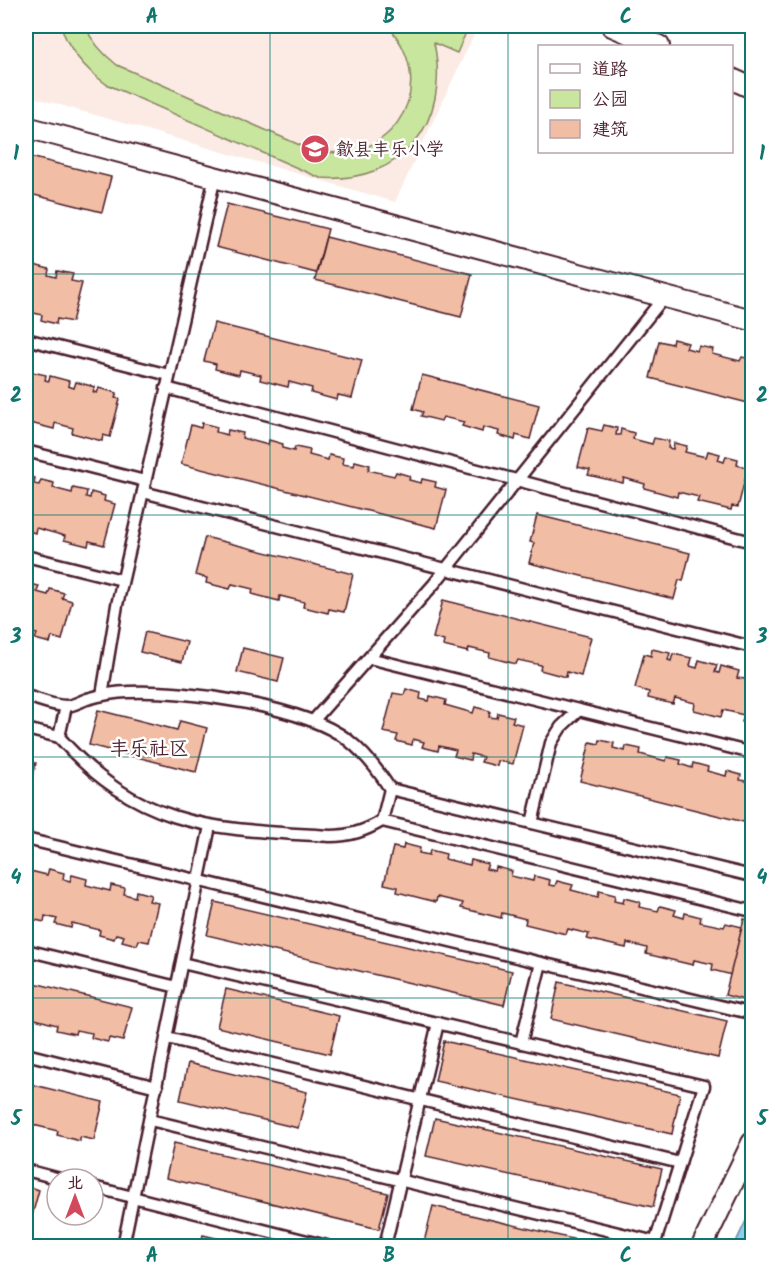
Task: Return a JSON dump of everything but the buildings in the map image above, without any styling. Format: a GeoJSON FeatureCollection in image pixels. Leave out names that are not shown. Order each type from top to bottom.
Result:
{"type":"FeatureCollection","features":[{"type":"Feature","properties":{"kind":"street"},"geometry":{"type":"LineString","coordinates":[[612,26],[657,45]]}},
{"type":"Feature","properties":{"kind":"street"},"geometry":{"type":"LineString","coordinates":[[733,79],[753,88]]}},
{"type":"Feature","properties":{"kind":"street"},"geometry":{"type":"LineString","coordinates":[[26,127],[753,320]]}},
{"type":"Feature","properties":{"kind":"street"},"geometry":{"type":"LineString","coordinates":[[702,1246],[753,1143]]}},
{"type":"Feature","properties":{"kind":"lane"},"geometry":{"type":"LineString","coordinates":[[102,695],[122,580],[214,177]]}},
{"type":"Feature","properties":{"kind":"lane"},"geometry":{"type":"LineString","coordinates":[[313,721],[446,569],[664,297]]}},
{"type":"Feature","properties":{"kind":"lane"},"geometry":{"type":"LineString","coordinates":[[26,339],[169,375]]}},
{"type":"Feature","properties":{"kind":"lane"},"geometry":{"type":"LineString","coordinates":[[166,388],[753,542]]}},
{"type":"Feature","properties":{"kind":"lane"},"geometry":{"type":"LineString","coordinates":[[26,451],[144,487],[446,569],[753,647]]}},
{"type":"Feature","properties":{"kind":"lane"},"geometry":{"type":"LineString","coordinates":[[26,556],[122,580]]}},
{"type":"Feature","properties":{"kind":"lane"},"geometry":{"type":"LineString","coordinates":[[369,658],[753,753]]}},
{"type":"Feature","properties":{"kind":"lane"},"geometry":{"type":"LineString","coordinates":[[26,696],[66,706],[102,695],[145,691],[206,696],[250,704],[313,721],[330,729],[362,752],[390,789],[753,876]]}},
{"type":"Feature","properties":{"kind":"lane"},"geometry":{"type":"LineString","coordinates":[[58,737],[66,706]]}},
{"type":"Feature","properties":{"kind":"lane"},"geometry":{"type":"LineString","coordinates":[[532,823],[551,743],[561,728],[579,710]]}},
{"type":"Feature","properties":{"kind":"lane"},"geometry":{"type":"LineString","coordinates":[[26,729],[58,737],[90,770],[132,799],[174,817],[210,826],[344,836],[370,828],[382,821],[753,911]]}},
{"type":"Feature","properties":{"kind":"lane"},"geometry":{"type":"LineString","coordinates":[[382,821],[390,789]]}},
{"type":"Feature","properties":{"kind":"lane"},"geometry":{"type":"LineString","coordinates":[[123,1246],[210,826]]}},
{"type":"Feature","properties":{"kind":"lane"},"geometry":{"type":"LineString","coordinates":[[26,839],[745,1012]]}},
{"type":"Feature","properties":{"kind":"lane"},"geometry":{"type":"LineString","coordinates":[[26,950],[177,987]]}},
{"type":"Feature","properties":{"kind":"lane"},"geometry":{"type":"LineString","coordinates":[[150,1120],[655,1244],[704,1086],[182,963]]}},
{"type":"Feature","properties":{"kind":"lane"},"geometry":{"type":"LineString","coordinates":[[521,1043],[541,963]]}},
{"type":"Feature","properties":{"kind":"lane"},"geometry":{"type":"LineString","coordinates":[[385,1246],[438,1023]]}},
{"type":"Feature","properties":{"kind":"lane"},"geometry":{"type":"LineString","coordinates":[[167,1038],[680,1163]]}},
{"type":"Feature","properties":{"kind":"lane"},"geometry":{"type":"LineString","coordinates":[[26,1054],[157,1087]]}},
{"type":"Feature","properties":{"kind":"lane"},"geometry":{"type":"LineString","coordinates":[[26,1170],[45,1175]]}},
{"type":"Feature","properties":{"kind":"lane"},"geometry":{"type":"LineString","coordinates":[[105,1190],[327,1246]]}},
{"type":"Feature","properties":{"kind":"shaded area","name":"歙县丰乐小学"},"geometry":{"type":"Polygon","coordinates":[[[26,26],[478,26],[395,202],[26,95],[26,26]]]}},
{"type":"Feature","properties":{"kind":"green space"},"geometry":{"type":"Polygon","coordinates":[[[61,26],[85,26],[98,47],[117,65],[302,146],[332,152],[358,150],[381,139],[398,122],[408,101],[411,77],[404,51],[388,26],[456,26],[467,30],[457,53],[434,43],[437,72],[435,98],[427,122],[414,142],[397,159],[375,171],[349,177],[320,178],[106,84],[79,59],[68,44],[61,26]]]}},
{"type":"Feature","properties":{"kind":"water"},"geometry":{"type":"Polygon","coordinates":[[[752,1208],[752,1246],[734,1246],[752,1208]]]}},
{"type":"Feature","properties":{"kind":"place","name":"歙县丰乐小学"},"geometry":{"type":"Point","coordinates":[315,149]}},
{"type":"Feature","properties":{"kind":"district","name":"丰乐社区"},"geometry":{"type":"Point","coordinates":[149,748]}}]}
